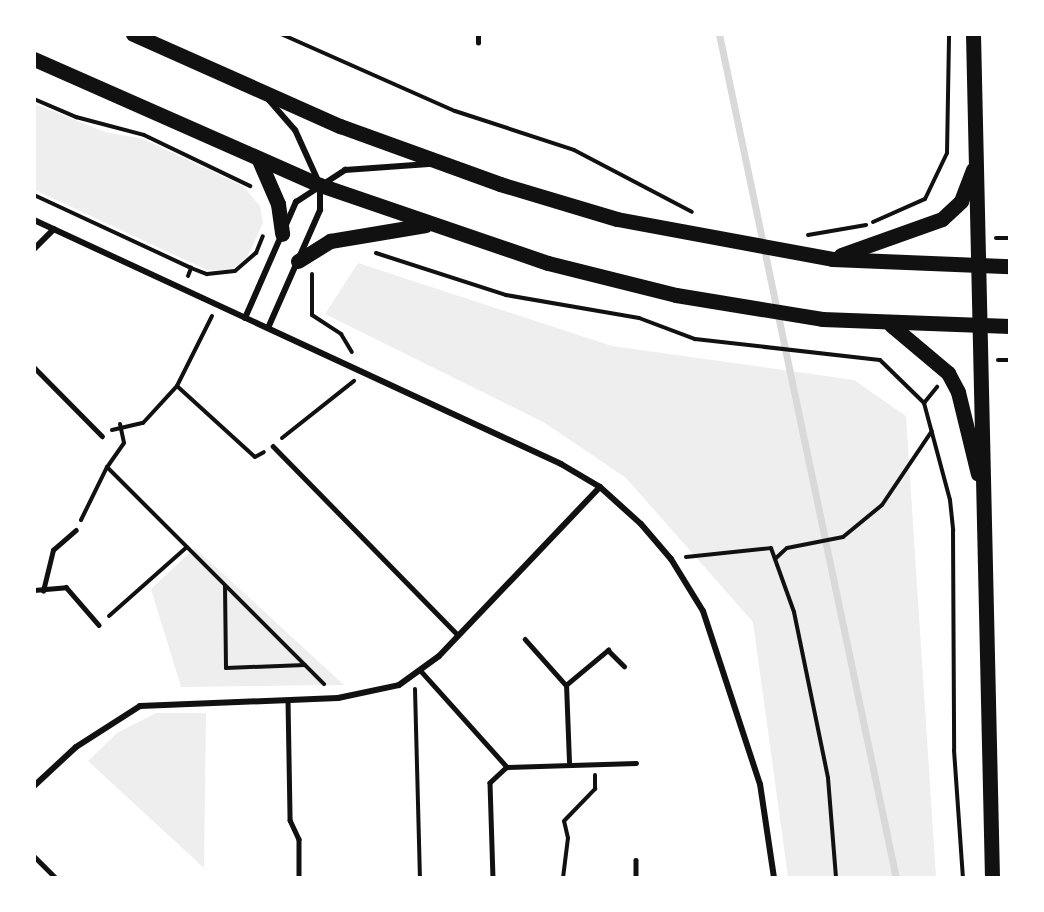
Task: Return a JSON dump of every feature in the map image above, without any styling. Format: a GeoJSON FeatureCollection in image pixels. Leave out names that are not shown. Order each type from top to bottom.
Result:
{"type":"FeatureCollection","features":[{"type":"Feature","properties":{"kind":"main road"},"geometry":{"type":"LineString","coordinates":[[133,34],[264,94],[439,163],[579,208],[724,243],[812,256],[1010,266]]}},
{"type":"Feature","properties":{"kind":"main road"},"geometry":{"type":"LineString","coordinates":[[973,34],[975,163],[980,264],[992,878]]}},
{"type":"Feature","properties":{"kind":"main road"},"geometry":{"type":"LineString","coordinates":[[34,59],[320,185],[429,224],[614,280],[735,306],[822,319],[891,325],[1010,326]]}},
{"type":"Feature","properties":{"kind":"main road"},"geometry":{"type":"LineString","coordinates":[[259,160],[278,204],[282,234]]}},
{"type":"Feature","properties":{"kind":"main road"},"geometry":{"type":"LineString","coordinates":[[832,258],[942,219],[961,201],[975,163]]}},
{"type":"Feature","properties":{"kind":"main road"},"geometry":{"type":"LineString","coordinates":[[298,261],[330,242],[429,224]]}},
{"type":"Feature","properties":{"kind":"main road"},"geometry":{"type":"LineString","coordinates":[[891,325],[948,373],[958,392],[984,500]]}},
{"type":"Feature","properties":{"kind":"street"},"geometry":{"type":"LineString","coordinates":[[264,94],[295,130],[320,185],[320,210],[268,328]]}},
{"type":"Feature","properties":{"kind":"street"},"geometry":{"type":"LineString","coordinates":[[245,318],[296,202],[345,170],[439,163]]}},
{"type":"Feature","properties":{"kind":"street"},"geometry":{"type":"LineString","coordinates":[[34,220],[364,373],[600,487],[671,558],[703,611],[760,783],[774,878]]}},
{"type":"Feature","properties":{"kind":"street"},"geometry":{"type":"LineString","coordinates":[[34,249],[54,229]]}},
{"type":"Feature","properties":{"kind":"street"},"geometry":{"type":"LineString","coordinates":[[34,786],[102,728],[140,706],[338,699],[399,685],[417,673],[600,487]]}},
{"type":"Feature","properties":{"kind":"lane"},"geometry":{"type":"LineString","coordinates":[[478,34],[478,43]]}},
{"type":"Feature","properties":{"kind":"lane"},"geometry":{"type":"LineString","coordinates":[[34,367],[102,436]]}},
{"type":"Feature","properties":{"kind":"lane"},"geometry":{"type":"LineString","coordinates":[[273,446],[457,633]]}},
{"type":"Feature","properties":{"kind":"lane"},"geometry":{"type":"LineString","coordinates":[[43,591],[53,550],[76,530]]}},
{"type":"Feature","properties":{"kind":"lane"},"geometry":{"type":"LineString","coordinates":[[34,590],[66,588],[99,625]]}},
{"type":"Feature","properties":{"kind":"lane"},"geometry":{"type":"LineString","coordinates":[[525,639],[566,686],[569,762]]}},
{"type":"Feature","properties":{"kind":"lane"},"geometry":{"type":"LineString","coordinates":[[566,686],[608,650],[624,666]]}},
{"type":"Feature","properties":{"kind":"lane"},"geometry":{"type":"LineString","coordinates":[[417,673],[507,767]]}},
{"type":"Feature","properties":{"kind":"lane"},"geometry":{"type":"LineString","coordinates":[[288,700],[290,820],[299,839],[299,878]]}},
{"type":"Feature","properties":{"kind":"lane"},"geometry":{"type":"LineString","coordinates":[[493,878],[490,783],[507,767],[569,762],[636,764]]}},
{"type":"Feature","properties":{"kind":"lane"},"geometry":{"type":"LineString","coordinates":[[34,856],[56,878]]}},
{"type":"Feature","properties":{"kind":"lane"},"geometry":{"type":"LineString","coordinates":[[636,860],[636,878]]}},
{"type":"Feature","properties":{"kind":"path"},"geometry":{"type":"LineString","coordinates":[[281,34],[455,111],[574,150],[698,214]]}},
{"type":"Feature","properties":{"kind":"path"},"geometry":{"type":"LineString","coordinates":[[807,235],[866,225],[925,199],[947,153],[948,34]]}},
{"type":"Feature","properties":{"kind":"path"},"geometry":{"type":"LineString","coordinates":[[34,99],[76,117],[144,135],[248,183],[253,191]]}},
{"type":"Feature","properties":{"kind":"path"},"geometry":{"type":"LineString","coordinates":[[34,195],[207,274],[235,271],[256,253],[266,228]]}},
{"type":"Feature","properties":{"kind":"path"},"geometry":{"type":"LineString","coordinates":[[369,251],[506,295],[639,318],[695,339],[736,341],[880,360],[924,403],[953,531],[954,750],[963,878]]}},
{"type":"Feature","properties":{"kind":"path"},"geometry":{"type":"LineString","coordinates":[[177,386],[255,457],[273,446],[364,373],[341,334],[312,315],[308,291],[312,272],[320,265]]}},
{"type":"Feature","properties":{"kind":"path"},"geometry":{"type":"LineString","coordinates":[[182,289],[191,268]]}},
{"type":"Feature","properties":{"kind":"path"},"geometry":{"type":"LineString","coordinates":[[102,436],[120,424],[143,423],[177,386],[217,305]]}},
{"type":"Feature","properties":{"kind":"path"},"geometry":{"type":"LineString","coordinates":[[76,530],[107,467],[124,443],[120,424]]}},
{"type":"Feature","properties":{"kind":"path"},"geometry":{"type":"LineString","coordinates":[[775,559],[787,548],[843,537],[882,505],[932,431]]}},
{"type":"Feature","properties":{"kind":"path"},"geometry":{"type":"LineString","coordinates":[[107,467],[338,699]]}},
{"type":"Feature","properties":{"kind":"path"},"geometry":{"type":"LineString","coordinates":[[99,625],[187,547]]}},
{"type":"Feature","properties":{"kind":"path"},"geometry":{"type":"LineString","coordinates":[[671,558],[771,549],[794,612],[828,778],[836,878]]}},
{"type":"Feature","properties":{"kind":"path"},"geometry":{"type":"LineString","coordinates":[[225,585],[226,668],[305,665]]}},
{"type":"Feature","properties":{"kind":"path"},"geometry":{"type":"LineString","coordinates":[[417,673],[420,878]]}},
{"type":"Feature","properties":{"kind":"path"},"geometry":{"type":"LineString","coordinates":[[563,878],[568,838],[564,821],[595,789],[595,763]]}},
{"type":"Feature","properties":{"kind":"shaded area"},"geometry":{"type":"Polygon","coordinates":[[[35,104],[105,132],[143,139],[243,186],[260,206],[263,223],[247,257],[232,270],[207,270],[35,190],[35,104]]]}},
{"type":"Feature","properties":{"kind":"shaded area"},"geometry":{"type":"Polygon","coordinates":[[[358,263],[612,346],[854,380],[906,416],[936,877],[788,877],[753,622],[626,478],[545,423],[325,314],[358,263]]]}},
{"type":"Feature","properties":{"kind":"shaded area"},"geometry":{"type":"Polygon","coordinates":[[[195,548],[344,685],[181,687],[151,589],[195,548]]]}},
{"type":"Feature","properties":{"kind":"shaded area"},"geometry":{"type":"Polygon","coordinates":[[[156,713],[206,713],[204,868],[88,761],[117,733],[156,713]]]}},
{"type":"Feature","properties":{"kind":"waterway"},"geometry":{"type":"LineString","coordinates":[[719,34],[896,878]]}}]}
